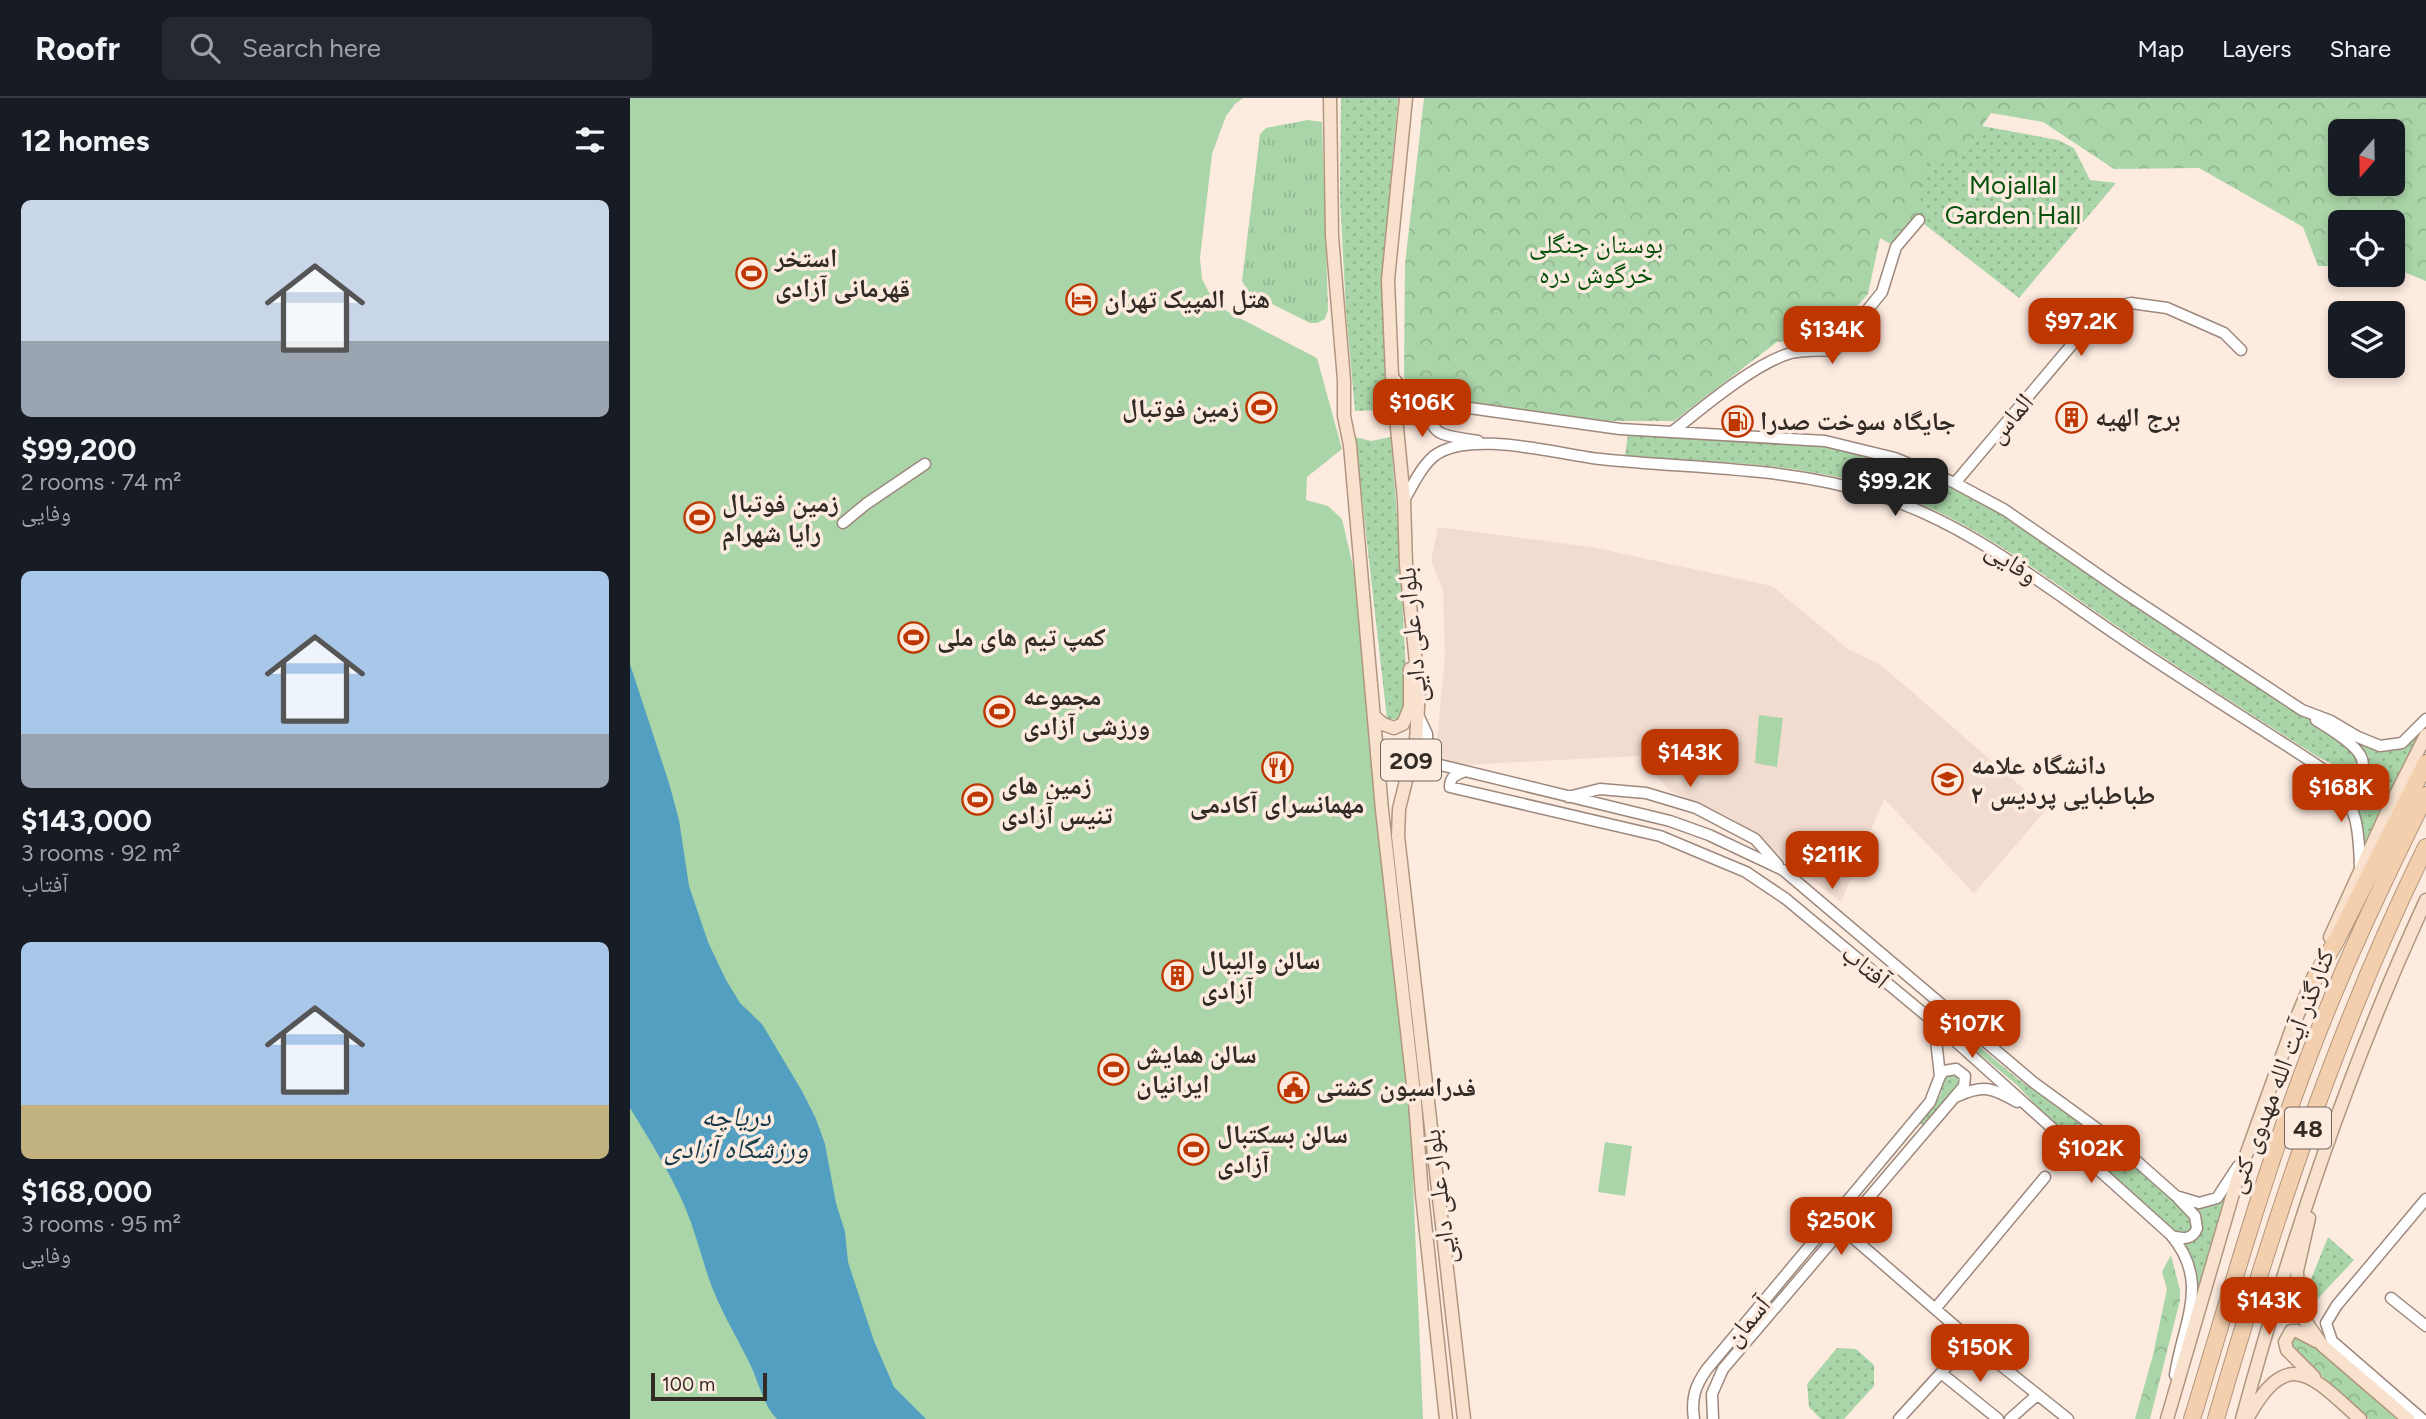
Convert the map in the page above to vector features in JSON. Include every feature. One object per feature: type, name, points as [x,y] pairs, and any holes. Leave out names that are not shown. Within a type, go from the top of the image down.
[{"type":"highway","points":[[2311,985],[2426,764]]},
{"type":"highway","name":"48","points":[[2192,1419],[2245,1240],[2307,1061],[2348,963],[2426,795]]},
{"type":"highway","name":"48","points":[[2216,1419],[2263,1258],[2323,1084],[2368,973],[2426,846]]},
{"type":"main road","name":"بلوار علی دایی","points":[[1330,98],[1332,236],[1344,416],[1350,445],[1382,810],[1415,1102],[1446,1419]]},
{"type":"main road","name":"بلوار علی دایی","points":[[1406,98],[1388,280],[1392,376],[1404,499],[1406,565],[1419,692],[1419,717],[1399,808],[1398,836],[1464,1419]]},
{"type":"main road","points":[[1374,716],[1383,724],[1394,728],[1408,718],[1413,626]]},
{"type":"main road","name":"کنارگذر آیت الله مهدوی کنی","points":[[2166,1419],[2246,1154],[2291,1031],[2360,870],[2426,735]]},
{"type":"main road","points":[[2244,1419],[2271,1316],[2325,1147],[2362,1049],[2426,900]]},
{"type":"main road","points":[[2310,1194],[2311,1209],[2299,1259],[2297,1282],[2304,1319],[2322,1345]]},
{"type":"main road","points":[[2360,1419],[2287,1350],[2284,1342],[2291,1331],[2297,1331],[2322,1345],[2408,1419]]},
{"type":"main road","points":[[2244,1419],[2262,1392],[2283,1376],[2301,1375],[2323,1386]]},
{"type":"street","points":[[1672,432],[1714,398],[1758,369],[1791,353],[1835,350],[1882,292],[1896,247],[1919,220]]},
{"type":"street","name":"الماس","points":[[1955,482],[2102,309],[2131,303],[2167,308],[2224,333],[2241,350]]},
{"type":"street","name":"وفایی","points":[[1392,376],[1406,392],[1414,396],[1455,406],[1591,426],[1825,441],[1895,458],[1955,482],[2005,510],[2302,710],[2331,721],[2379,746],[2402,743],[2426,719]]},
{"type":"street","points":[[1455,406],[1436,412],[1432,424],[1435,431],[1491,443]]},
{"type":"street","name":"وفایی","points":[[1404,499],[1422,470],[1436,455],[1453,446],[1491,443],[1598,459],[1789,474],[1861,490],[1905,505],[1981,541],[2119,637],[2330,774],[2347,796],[2354,813],[2358,829],[2360,870]]},
{"type":"street","points":[[843,523],[925,464]]},
{"type":"street","points":[[2302,710],[2357,749],[2362,756],[2363,765],[2351,776],[2330,774]]},
{"type":"street","name":"آفتاب","points":[[1419,717],[1427,734],[1429,754],[1436,764],[1670,821],[1709,835],[1785,872],[2033,1082],[2114,1141],[2176,1196],[2195,1216],[2197,1228],[2190,1237],[2184,1239],[2171,1235]]},
{"type":"street","name":"آفتاب","points":[[1462,772],[1454,775],[1450,787],[1660,836],[1746,872],[1786,899],[1934,1022],[2171,1235],[2188,1261],[2193,1285],[2177,1364],[2175,1388]]},
{"type":"street","points":[[1566,797],[1600,789],[1646,793],[1696,808],[1755,839],[1785,872]]},
{"type":"street","points":[[1945,1008],[1934,1022],[1940,1076],[1951,1069],[1964,1074],[1964,1086],[1958,1096]]},
{"type":"street","name":"آسمان","points":[[1694,1419],[1692,1398],[1701,1378],[1921,1114],[1935,1094],[1940,1076]]},
{"type":"street","points":[[1958,1096],[1972,1089],[1987,1088],[2033,1111]]},
{"type":"street","name":"آسمان","points":[[1713,1419],[1712,1394],[1723,1370],[1958,1096]]},
{"type":"street","points":[[2176,1196],[2199,1203],[2217,1198],[2246,1154]]},
{"type":"street","points":[[1935,1309],[2045,1177]]},
{"type":"street","points":[[2421,1419],[2332,1341],[2326,1324],[2337,1305],[2426,1199]]},
{"type":"street","points":[[1843,1230],[1971,1340],[1899,1419]]},
{"type":"street","points":[[2391,1298],[2426,1326]]},
{"type":"street","points":[[1998,1363],[2068,1419]]},
{"type":"street","points":[[1941,1373],[1998,1419]]},
{"type":"street","points":[[2010,1419],[2037,1395]]},
{"type":"shaded area","points":[[1438,527],[1591,547],[1772,586],[1849,650],[1880,664],[2047,809],[1974,893],[1884,799],[1841,902],[1731,818],[1670,791],[1639,756],[1459,765],[1442,761],[1436,750],[1445,656],[1443,590],[1431,561]]},
{"type":"green space","name":"مجموعه ورزشی آزادی","points":[[630,98],[1243,98],[1226,116],[1212,154],[1200,258],[1202,279],[1212,298],[1228,312],[1317,358],[1342,449],[1307,477],[1306,500],[1328,506],[1342,519],[1362,605],[1410,1109],[1423,1419],[630,1419]]},
{"type":"green space","points":[[1341,98],[1398,98],[1383,266],[1386,410],[1355,411],[1340,198]]},
{"type":"green space","name":"بوستان جنگلی خرگوش دره","points":[[1424,98],[2426,98],[2426,281],[2405,272],[2405,210],[2328,210],[2328,266],[2318,266],[2303,227],[2199,168],[2114,169],[2043,122],[1991,113],[1959,161],[1927,161],[1919,220],[1896,247],[1880,238],[1868,294],[1827,339],[1777,342],[1674,421],[1593,421],[1429,396],[1411,388],[1404,377],[1405,264]]},
{"type":"green space","points":[[1308,120],[1322,122],[1328,310],[1325,319],[1317,323],[1310,323],[1252,294],[1242,281],[1260,134],[1266,128]]},
{"type":"green space","name":"Mojallal Garden Hall","points":[[1982,126],[2058,140],[2074,148],[2090,180],[2116,183],[2019,298],[1919,220],[1923,167],[1927,161],[1959,161]]},
{"type":"green space","points":[[1628,434],[1815,445],[1884,460],[1929,477],[2001,514],[2332,733],[2359,757],[2357,766],[2348,771],[2318,757],[2118,627],[2031,566],[1973,530],[1910,499],[1876,487],[1815,472],[1752,464],[1625,456]]},
{"type":"green space","points":[[1355,437],[1371,441],[1391,437],[1406,665],[1405,698],[1400,719],[1387,719]]},
{"type":"green space","points":[[1759,715],[1783,718],[1777,767],[1755,763]]},
{"type":"green space","points":[[2426,725],[2362,858],[2351,785],[2355,778],[2365,772],[2369,757],[2361,746],[2348,739],[2390,749],[2406,743]]},
{"type":"green space","points":[[1945,1020],[2019,1080],[2078,1119],[2121,1152],[2192,1217],[2194,1226],[2190,1233],[2174,1233],[2072,1145],[2018,1086],[1944,1024]]},
{"type":"green space","points":[[1953,1074],[1958,1077],[1960,1084],[1923,1125],[1919,1123],[1940,1096],[1945,1078]]},
{"type":"green space","points":[[1605,1142],[1632,1146],[1625,1196],[1598,1192]]},
{"type":"green space","points":[[2233,1176],[2183,1347],[2196,1285],[2194,1268],[2181,1242],[2201,1229],[2201,1224],[2198,1217],[2182,1201],[2204,1206]]},
{"type":"green space","points":[[2328,1237],[2354,1260],[2310,1307],[2307,1289]]},
{"type":"green space","points":[[2171,1255],[2180,1300],[2150,1419],[2135,1419],[2153,1355],[2167,1289],[2162,1272]]},
{"type":"green space","points":[[2294,1338],[2303,1338],[2317,1347],[2399,1419],[2369,1419],[2290,1347]]},
{"type":"green space","points":[[1837,1348],[1856,1349],[1874,1365],[1874,1386],[1844,1419],[1821,1419],[1809,1407],[1807,1384]]},
{"type":"water","name":"دریاچه ورزشگاه آزادی","points":[[630,664],[669,783],[679,820],[689,886],[708,942],[740,1003],[762,1024],[816,1119],[825,1144],[836,1203],[845,1232],[848,1262],[874,1341],[894,1387],[926,1419],[777,1419],[761,1392],[718,1300],[679,1194],[630,1108]]},
{"type":"place","name":"استخر قهرمانی آزادی","points":[[752,273]]},
{"type":"place","name":"هتل المپیک تهران","points":[[1081,299]]},
{"type":"place","name":"زمین فوتبال","points":[[1262,408]]},
{"type":"place","name":"برج الهیه","points":[[2072,417]]},
{"type":"place","name":"جایگاه سوخت صدرا","points":[[1737,421]]},
{"type":"place","name":"زمین فوتبال رایا شهرام","points":[[699,518]]},
{"type":"place","name":"کمپ تیم های ملی","points":[[914,637]]},
{"type":"place","name":"مجموعه ورزشی آزادی","points":[[1000,711]]},
{"type":"place","name":"مهمانسرای آکادمی","points":[[1277,768]]},
{"type":"place","name":"دانشگاه علامه طباطبایی پردیس ۲","points":[[1948,780]]},
{"type":"place","name":"زمین های تنیس آزادی","points":[[978,800]]},
{"type":"place","name":"سالن والیبال آزادی","points":[[1178,975]]},
{"type":"place","name":"سالن همایش ایرانیان","points":[[1113,1069]]},
{"type":"place","name":"فدراسیون کشتی","points":[[1293,1087]]},
{"type":"place","name":"سالن بسکتبال آزادی","points":[[1194,1149]]}]
